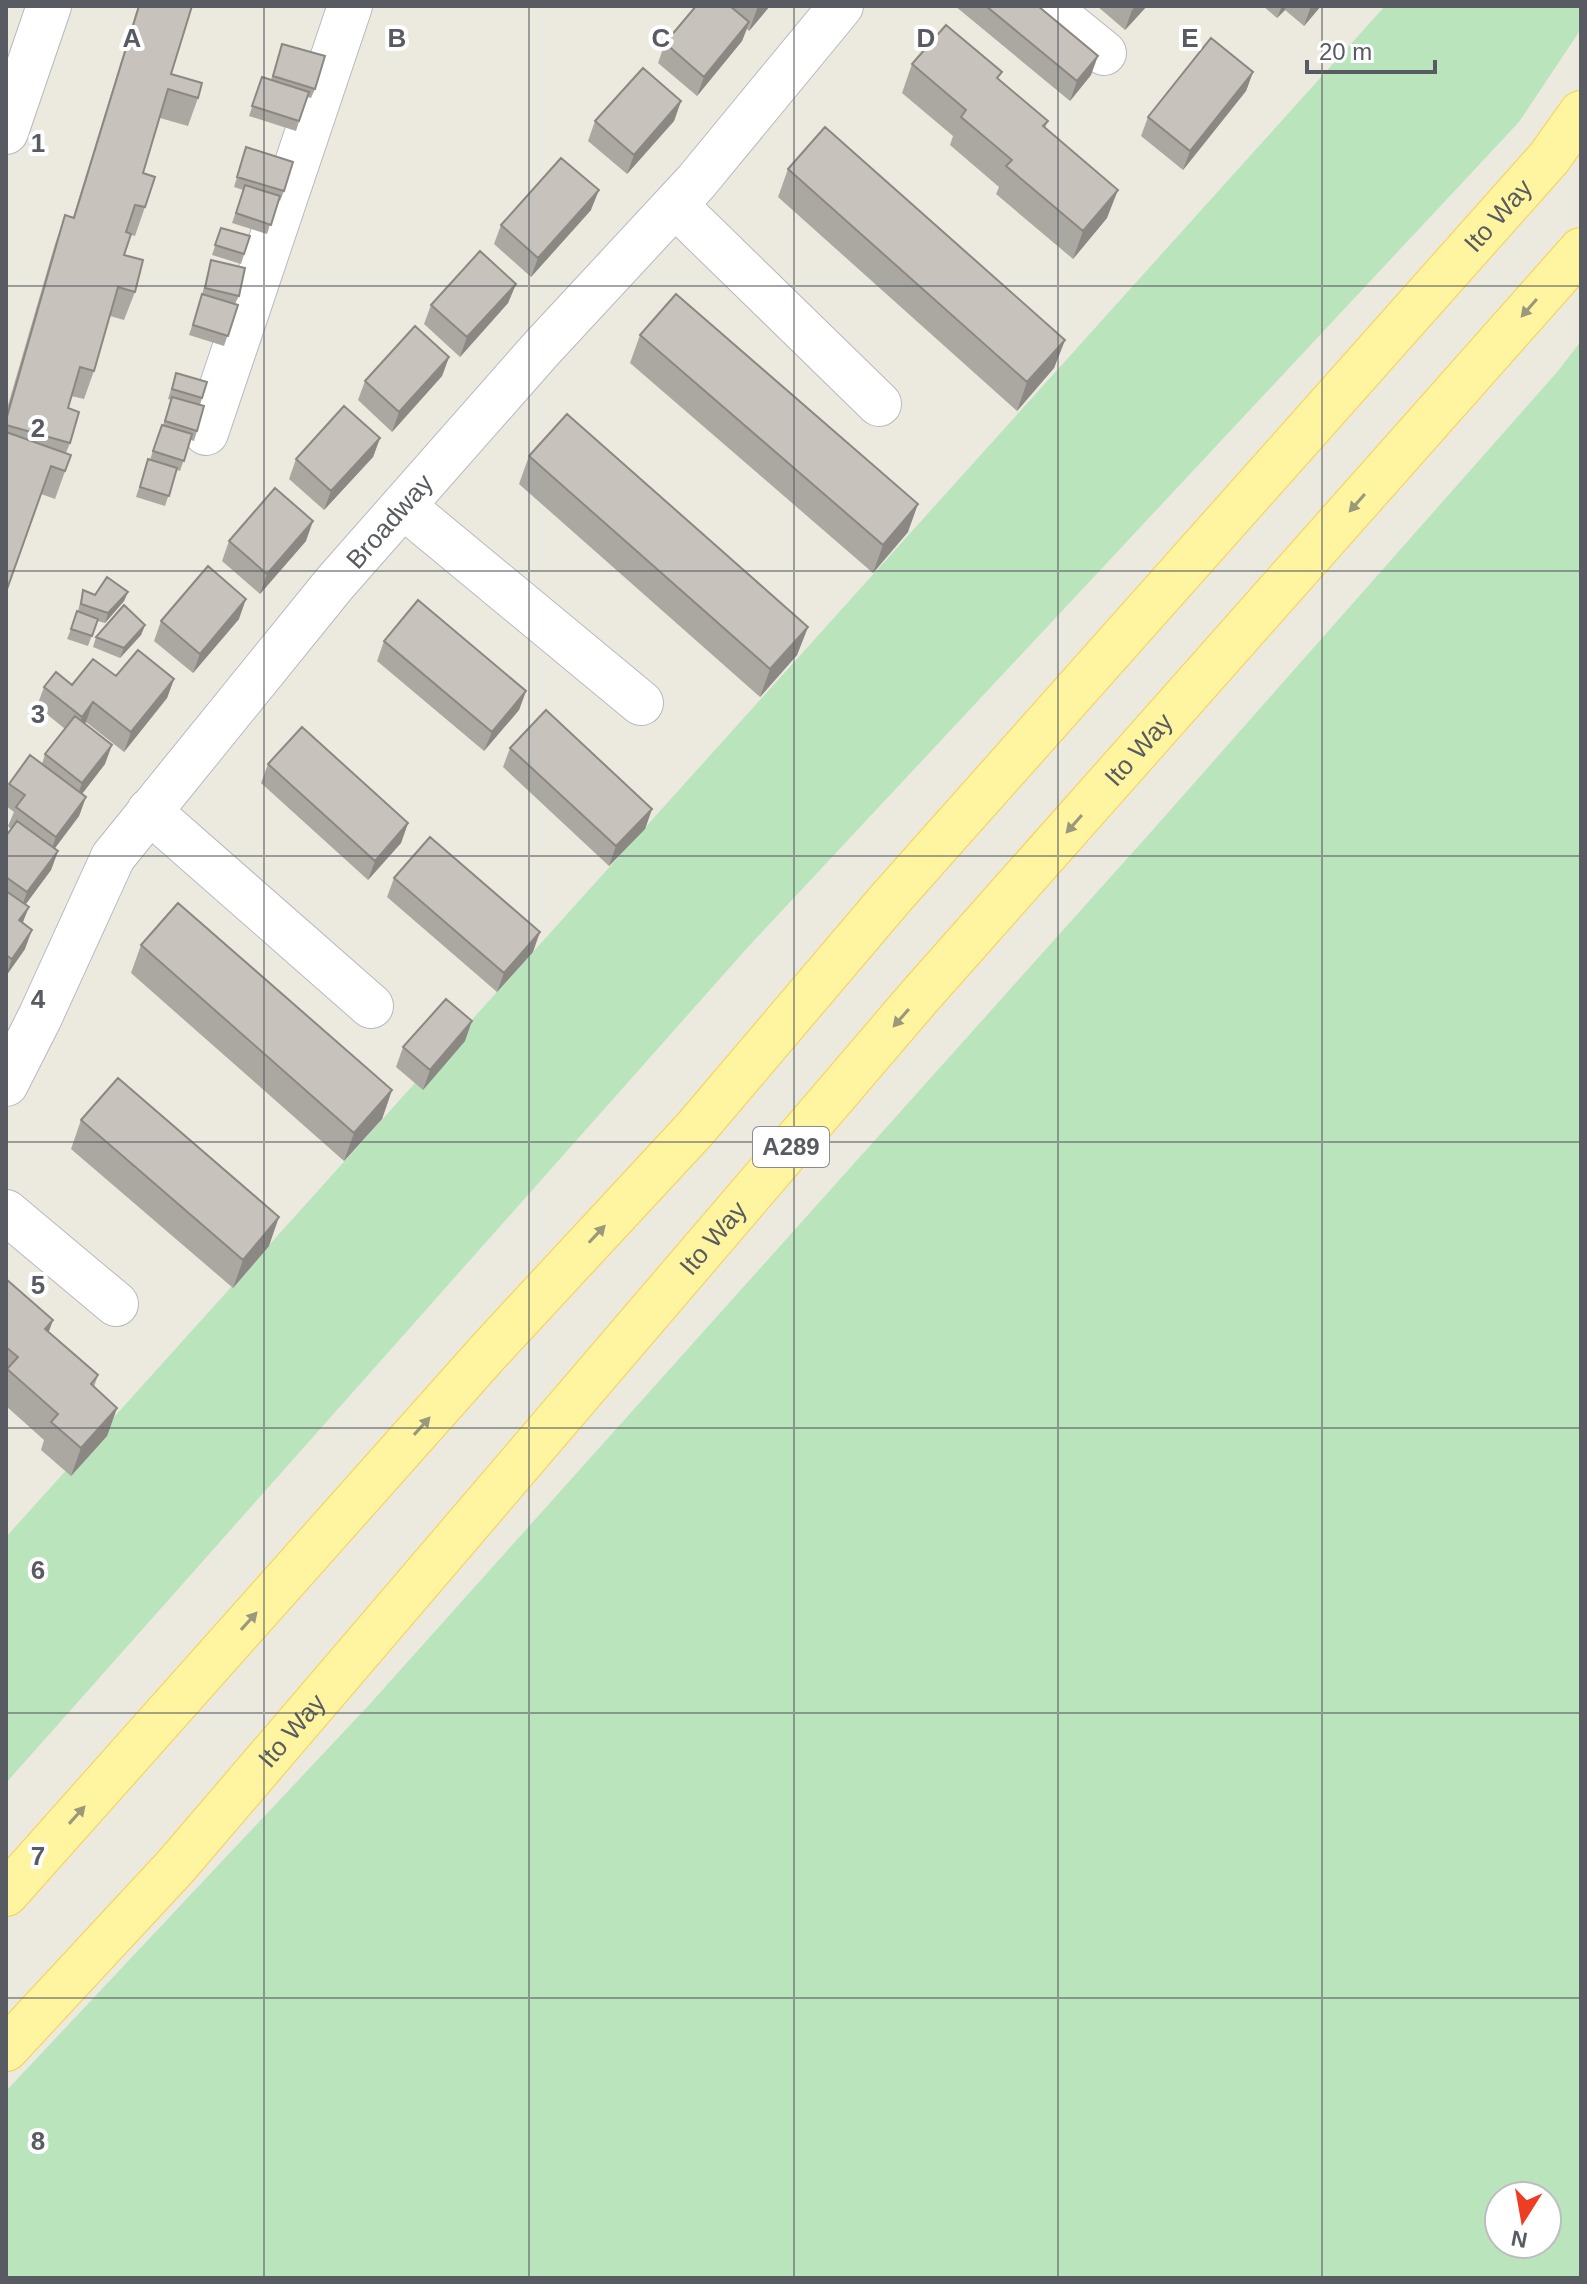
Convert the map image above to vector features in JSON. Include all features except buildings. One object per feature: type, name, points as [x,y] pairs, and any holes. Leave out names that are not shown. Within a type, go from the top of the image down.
[{"type":"main road","name":"Ito Way","points":[[6,1894],[490,1350],[695,1129],[891,898],[1549,158],[1581,113]]},
{"type":"main road","name":"Ito Way","points":[[6,2049],[176,1866],[919,997],[1581,250]]},
{"type":"street","points":[[6,132],[49,6]]},
{"type":"street","points":[[206,433],[350,6]]},
{"type":"street","name":"Broadway","points":[[6,1084],[113,857],[335,583],[542,348],[675,205],[841,6]]},
{"type":"street","points":[[1046,6],[1104,53]]},
{"type":"street","points":[[675,205],[879,404]]},
{"type":"street","points":[[403,506],[641,703]]},
{"type":"street","points":[[149,811],[371,1006]]},
{"type":"street","points":[[6,1212],[116,1304]]},
{"type":"green space","points":[[1385,6],[1581,6],[1581,29],[1519,122],[748,947],[6,1783],[6,1537]]},
{"type":"green space","points":[[1581,341],[1581,2278],[6,2278],[6,2091],[368,1706],[1150,833],[1558,371]]}]
